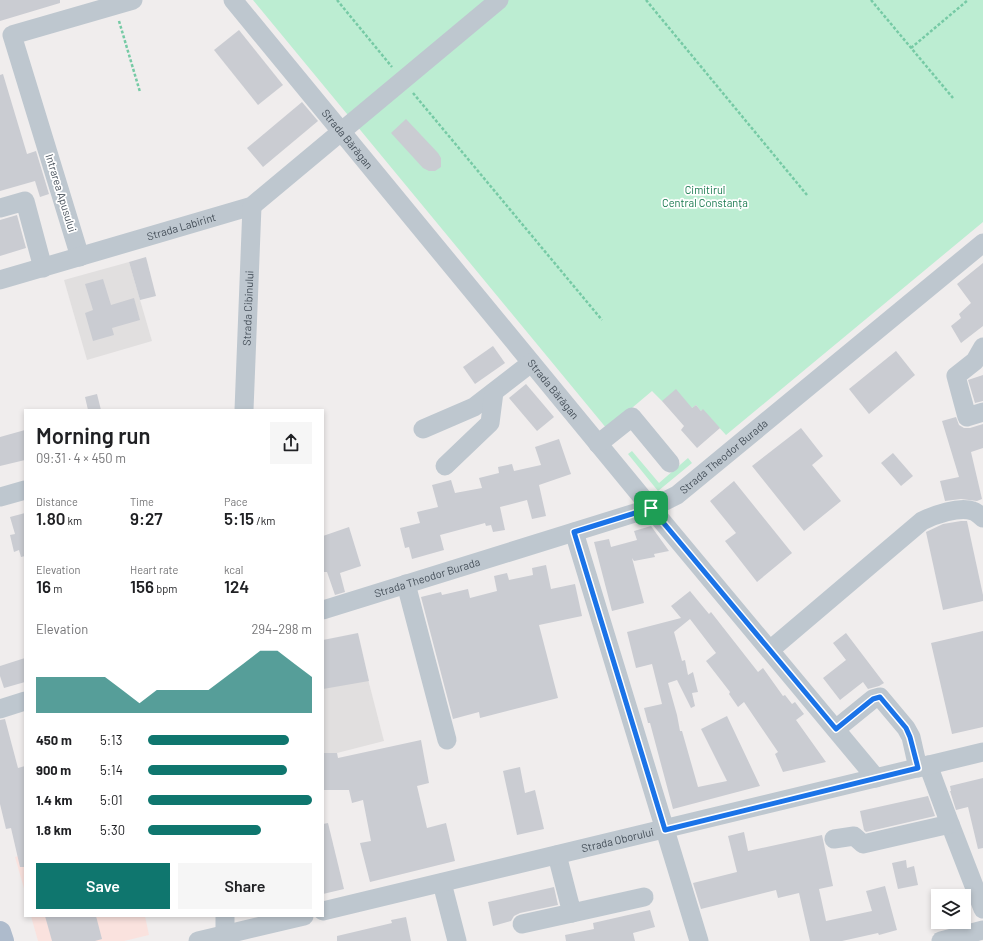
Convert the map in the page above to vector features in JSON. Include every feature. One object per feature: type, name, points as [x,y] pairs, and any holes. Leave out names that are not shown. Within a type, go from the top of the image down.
[{"type":"main road","points":[[0,932],[3,941]]},
{"type":"street","points":[[115,5],[133,0]]},
{"type":"street","name":"Strada Bărăgan","points":[[232,0],[876,778]]},
{"type":"street","name":"Strada Labirint","points":[[0,280],[252,206],[340,131],[499,0]]},
{"type":"street","name":"Intrarea Apusului","points":[[80,257],[12,35],[115,5]]},
{"type":"street","points":[[0,208],[25,201],[43,268]]},
{"type":"street","name":"Strada Cibinului","points":[[244,409],[252,206]]},
{"type":"street","name":"Strada Theodor Burada","points":[[324,610],[651,508],[677,495],[983,243]]},
{"type":"street","points":[[983,347],[975,361],[956,376],[967,417],[983,412]]},
{"type":"street","points":[[423,429],[474,407],[531,363]]},
{"type":"street","points":[[445,466],[490,423],[494,392]]},
{"type":"street","points":[[598,444],[632,417],[670,464]]},
{"type":"street","points":[[0,498],[24,495]]},
{"type":"street","points":[[770,650],[922,521],[935,515],[962,509],[974,511],[983,518]]},
{"type":"street","points":[[574,532],[699,941]]},
{"type":"street","points":[[406,584],[447,740]]},
{"type":"street","points":[[836,729],[873,699],[880,697],[906,728],[950,824],[983,909]]},
{"type":"street","points":[[0,709],[24,701]]},
{"type":"street","name":"Strada Oborului","points":[[324,912],[983,752]]},
{"type":"street","points":[[834,839],[854,836],[863,844],[950,824]]},
{"type":"street","points":[[557,855],[572,913]]},
{"type":"street","points":[[442,883],[457,941]]},
{"type":"street","points":[[522,924],[644,897]]},
{"type":"street","points":[[198,941],[225,925],[295,917]]},
{"type":"street","points":[[941,941],[983,930]]},
{"type":"path","points":[[338,0],[402,80],[602,320]]},
{"type":"path","points":[[646,0],[807,195]]},
{"type":"path","points":[[871,0],[953,98]]},
{"type":"path","points":[[911,48],[968,0]]},
{"type":"path","points":[[115,5],[140,92]]},
{"type":"shaded area","points":[[129,262],[152,341],[87,360],[64,280]]},
{"type":"shaded area","points":[[361,652],[384,741],[337,753],[324,753],[324,659]]},
{"type":"shaded area","points":[[24,854],[24,888],[15,857]]},
{"type":"shaded area","points":[[31,917],[145,917],[149,935],[124,941],[38,941]]},
{"type":"green space","name":"Cimitirul Central Constanța","points":[[253,0],[983,0],[983,222],[726,435],[703,410],[701,411],[696,405],[692,408],[662,401],[652,391],[607,429]]},
{"type":"green space","points":[[632,451],[659,483],[688,458],[692,463],[658,491],[628,454]]},
{"type":"building","points":[[0,0],[60,0],[60,3],[0,21]]},
{"type":"building","points":[[239,30],[283,85],[258,105],[214,50]]},
{"type":"building","points":[[3,74],[27,154],[36,151],[49,194],[40,197],[35,181],[0,191],[0,75]]},
{"type":"building","points":[[302,102],[318,121],[263,167],[247,148]]},
{"type":"building","points":[[406,119],[441,158],[441,167],[435,171],[429,171],[423,168],[391,133]]},
{"type":"building","points":[[17,215],[26,248],[0,256],[0,220]]},
{"type":"building","points":[[146,257],[156,296],[140,300],[129,262]]},
{"type":"building","points":[[983,263],[983,326],[961,343],[951,326],[961,318],[959,314],[971,303],[957,284]]},
{"type":"building","points":[[103,279],[111,305],[134,298],[140,320],[112,328],[114,335],[93,341],[85,313],[93,310],[85,284]]},
{"type":"building","points":[[493,346],[505,363],[475,384],[463,367]]},
{"type":"building","points":[[896,351],[915,375],[869,414],[849,389]]},
{"type":"building","points":[[983,375],[983,401],[975,403],[968,380]]},
{"type":"building","points":[[526,384],[554,417],[537,431],[509,398]]},
{"type":"building","points":[[676,389],[692,408],[696,405],[701,411],[703,409],[720,428],[697,448],[681,430],[684,426],[662,401]]},
{"type":"building","points":[[97,394],[101,409],[88,409],[85,397]]},
{"type":"building","points":[[956,417],[959,425],[964,428],[970,428],[983,424],[983,448],[971,452],[982,499],[977,501],[961,499],[945,501],[940,481],[959,477],[942,421]]},
{"type":"building","points":[[801,428],[823,456],[812,465],[841,501],[804,531],[752,466]]},
{"type":"building","points":[[24,430],[24,460],[0,466],[0,437]]},
{"type":"building","points":[[559,439],[571,474],[539,485],[546,516],[532,519],[527,500],[500,507],[505,530],[493,532],[491,525],[486,526],[485,523],[440,535],[444,550],[412,559],[409,547],[405,548],[400,528],[420,523],[417,512],[438,507],[432,485],[451,480],[455,493],[482,488],[479,478],[499,473],[498,467],[512,464],[514,471],[541,465],[535,447]]},
{"type":"building","points":[[893,453],[913,476],[901,486],[881,463]]},
{"type":"building","points":[[734,481],[792,553],[757,582],[725,541],[736,533],[710,501]]},
{"type":"building","points":[[24,513],[24,556],[21,557],[19,550],[14,552],[10,535],[15,534],[10,517]]},
{"type":"building","points":[[967,521],[983,601],[943,610],[926,532],[943,524]]},
{"type":"building","points":[[651,526],[669,551],[654,554],[655,557],[634,561],[632,558],[644,603],[612,611],[594,542],[609,539],[611,547],[637,540],[634,531]]},
{"type":"building","points":[[349,527],[361,566],[340,573],[345,592],[335,595],[327,572],[324,572],[324,536]]},
{"type":"building","points":[[546,565],[551,589],[575,584],[582,616],[539,625],[558,698],[480,718],[479,712],[453,719],[421,597],[441,592],[442,595],[468,589],[470,598],[497,591],[494,576],[507,573],[509,580],[533,575],[532,568]]},
{"type":"building","points":[[690,591],[709,614],[711,612],[758,672],[763,668],[783,696],[785,695],[792,704],[795,702],[804,714],[796,720],[826,762],[783,772],[775,754],[778,752],[744,702],[738,707],[729,694],[730,692],[706,661],[716,653],[690,619],[674,632],[682,661],[685,660],[688,675],[693,672],[698,692],[692,693],[695,706],[691,708],[677,680],[668,683],[680,731],[682,731],[698,787],[727,781],[701,729],[727,716],[760,786],[673,809],[650,723],[648,723],[644,708],[662,704],[652,664],[636,668],[627,632],[681,618],[671,606]]},
{"type":"building","points":[[983,631],[983,727],[952,734],[931,643]]},
{"type":"building","points":[[358,633],[369,681],[324,689],[324,640]]},
{"type":"building","points":[[846,633],[884,683],[868,689],[863,682],[840,700],[823,678],[846,660],[833,643]]},
{"type":"building","points":[[24,658],[24,682],[4,688],[0,676],[0,666]]},
{"type":"building","points":[[5,719],[18,768],[24,766],[24,867],[20,867],[11,828],[6,829],[0,804],[0,720]]},
{"type":"building","points":[[421,740],[429,783],[417,786],[427,828],[446,823],[455,861],[370,882],[360,843],[371,841],[363,800],[352,803],[349,790],[324,790],[324,753],[337,753],[338,758]]},
{"type":"building","points":[[520,767],[525,793],[535,790],[544,829],[517,835],[503,771]]},
{"type":"building","points":[[983,778],[983,848],[978,849],[968,807],[956,810],[950,791],[950,786]]},
{"type":"building","points":[[928,796],[935,816],[866,832],[864,830],[860,811]]},
{"type":"building","points":[[328,823],[344,889],[324,894],[324,824]]},
{"type":"building","points":[[744,832],[748,851],[822,835],[833,886],[819,889],[826,921],[872,911],[866,891],[885,886],[897,930],[879,935],[878,933],[842,941],[810,941],[799,893],[778,898],[776,890],[701,909],[693,883],[737,872],[728,836]]},
{"type":"building","points":[[906,860],[907,868],[914,866],[918,885],[898,889],[892,863]]},
{"type":"building","points":[[554,887],[558,905],[520,913],[514,916],[511,921],[493,926],[488,902]]},
{"type":"building","points":[[650,910],[655,927],[633,933],[635,941],[566,941],[565,935],[594,929],[593,923]]},
{"type":"building","points":[[45,917],[96,917],[102,939],[95,941],[52,941]]},
{"type":"building","points":[[406,917],[411,941],[337,941],[337,936],[392,923],[391,920]]},
{"type":"route","points":[[651,508],[836,729],[873,699],[880,697],[906,728],[910,737],[918,768],[665,830],[574,532],[651,508]]}]
